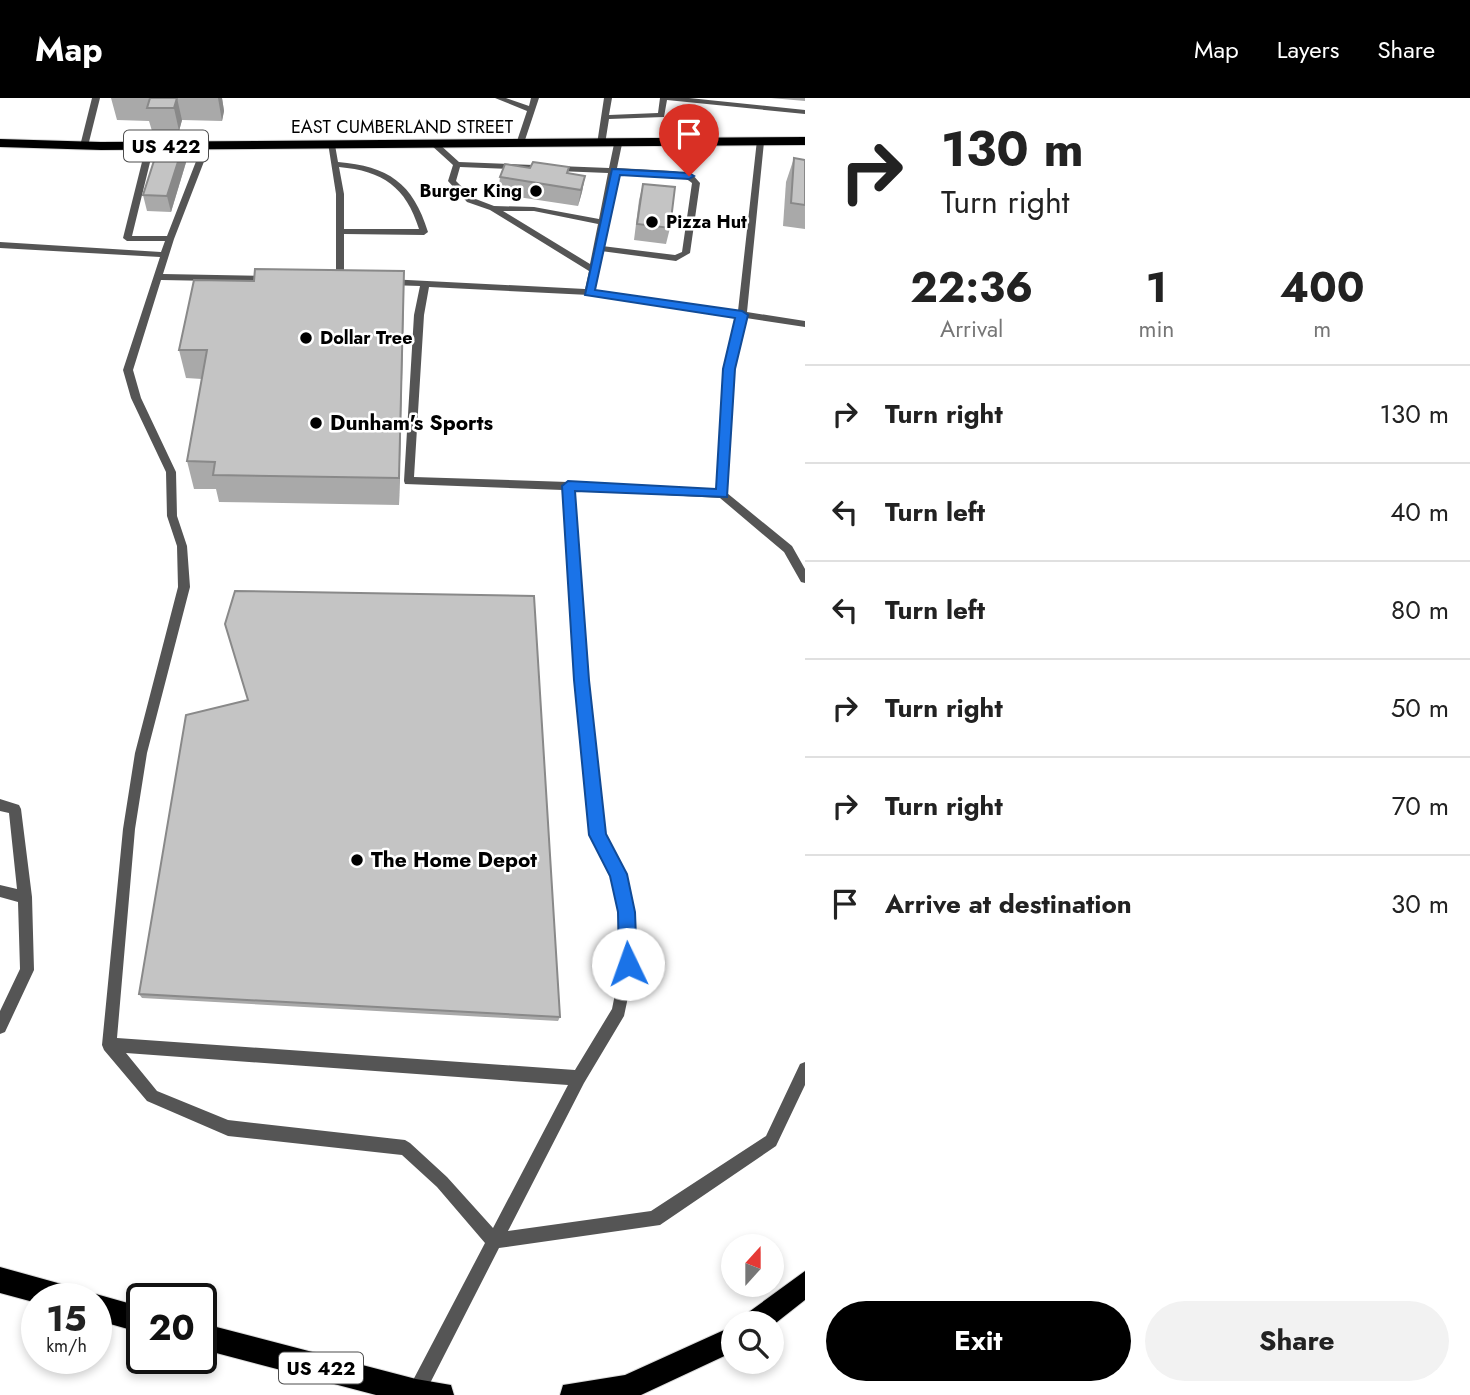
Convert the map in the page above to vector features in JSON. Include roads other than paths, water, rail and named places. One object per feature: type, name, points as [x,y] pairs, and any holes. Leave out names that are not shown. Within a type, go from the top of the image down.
[{"type":"highway","name":"EAST CUMBERLAND STREET","points":[[0,144],[206,146],[805,141]]},
{"type":"highway","points":[[0,1280],[21,1286]]},
{"type":"highway","points":[[770,1311],[805,1283]]},
{"type":"highway","name":"US 422","points":[[217,1340],[429,1394]]},
{"type":"highway","points":[[573,1395],[626,1388],[721,1344]]},
{"type":"lane","points":[[84,146],[96,98]]},
{"type":"lane","points":[[499,98],[531,110]]},
{"type":"lane","points":[[520,144],[535,98]]},
{"type":"lane","points":[[601,144],[608,98]]},
{"type":"lane","points":[[605,117],[661,115],[665,98],[805,112]]},
{"type":"lane","points":[[722,494],[729,369],[742,315],[760,142]]},
{"type":"lane","points":[[589,292],[615,171],[618,144]]},
{"type":"lane","points":[[335,145],[340,194],[340,280]]},
{"type":"lane","points":[[435,145],[457,164],[673,173],[689,176],[696,183],[686,253],[677,258],[598,248]]},
{"type":"lane","points":[[150,146],[127,238],[170,239]]},
{"type":"lane","points":[[206,146],[170,239],[128,370],[135,398],[171,472],[172,516],[182,546],[184,587],[139,766],[129,829],[109,1045],[152,1096],[228,1128],[405,1147],[442,1182],[494,1241]]},
{"type":"lane","points":[[335,164],[360,165],[397,183],[413,199],[424,232],[340,231]]},
{"type":"lane","points":[[457,164],[452,181],[470,200],[493,208],[593,270]]},
{"type":"lane","points":[[493,208],[534,209],[603,222]]},
{"type":"lane","points":[[0,245],[165,255]]},
{"type":"lane","points":[[158,277],[275,279]]},
{"type":"lane","points":[[327,280],[352,281]]},
{"type":"lane","points":[[377,282],[589,292],[805,324]]},
{"type":"lane","points":[[425,283],[418,331],[409,481],[722,494],[788,549],[805,579]]},
{"type":"lane","points":[[429,1394],[494,1241],[579,1078],[619,1011],[628,964],[626,912],[618,874],[597,835],[582,680],[568,486]]},
{"type":"lane","points":[[0,805],[15,808],[25,897],[27,970],[0,1027]]},
{"type":"lane","points":[[0,891],[25,897]]},
{"type":"lane","points":[[109,1045],[579,1078]]},
{"type":"lane","points":[[494,1241],[654,1219],[771,1141],[805,1069]]},
{"type":"place","name":"Burger King","points":[[536,191]]},
{"type":"place","name":"Pizza Hut","points":[[652,222]]},
{"type":"place","name":"Dollar Tree","points":[[306,338]]},
{"type":"place","name":"Dunham's Sports","points":[[316,423]]},
{"type":"place","name":"The Home Depot","points":[[357,860]]}]
